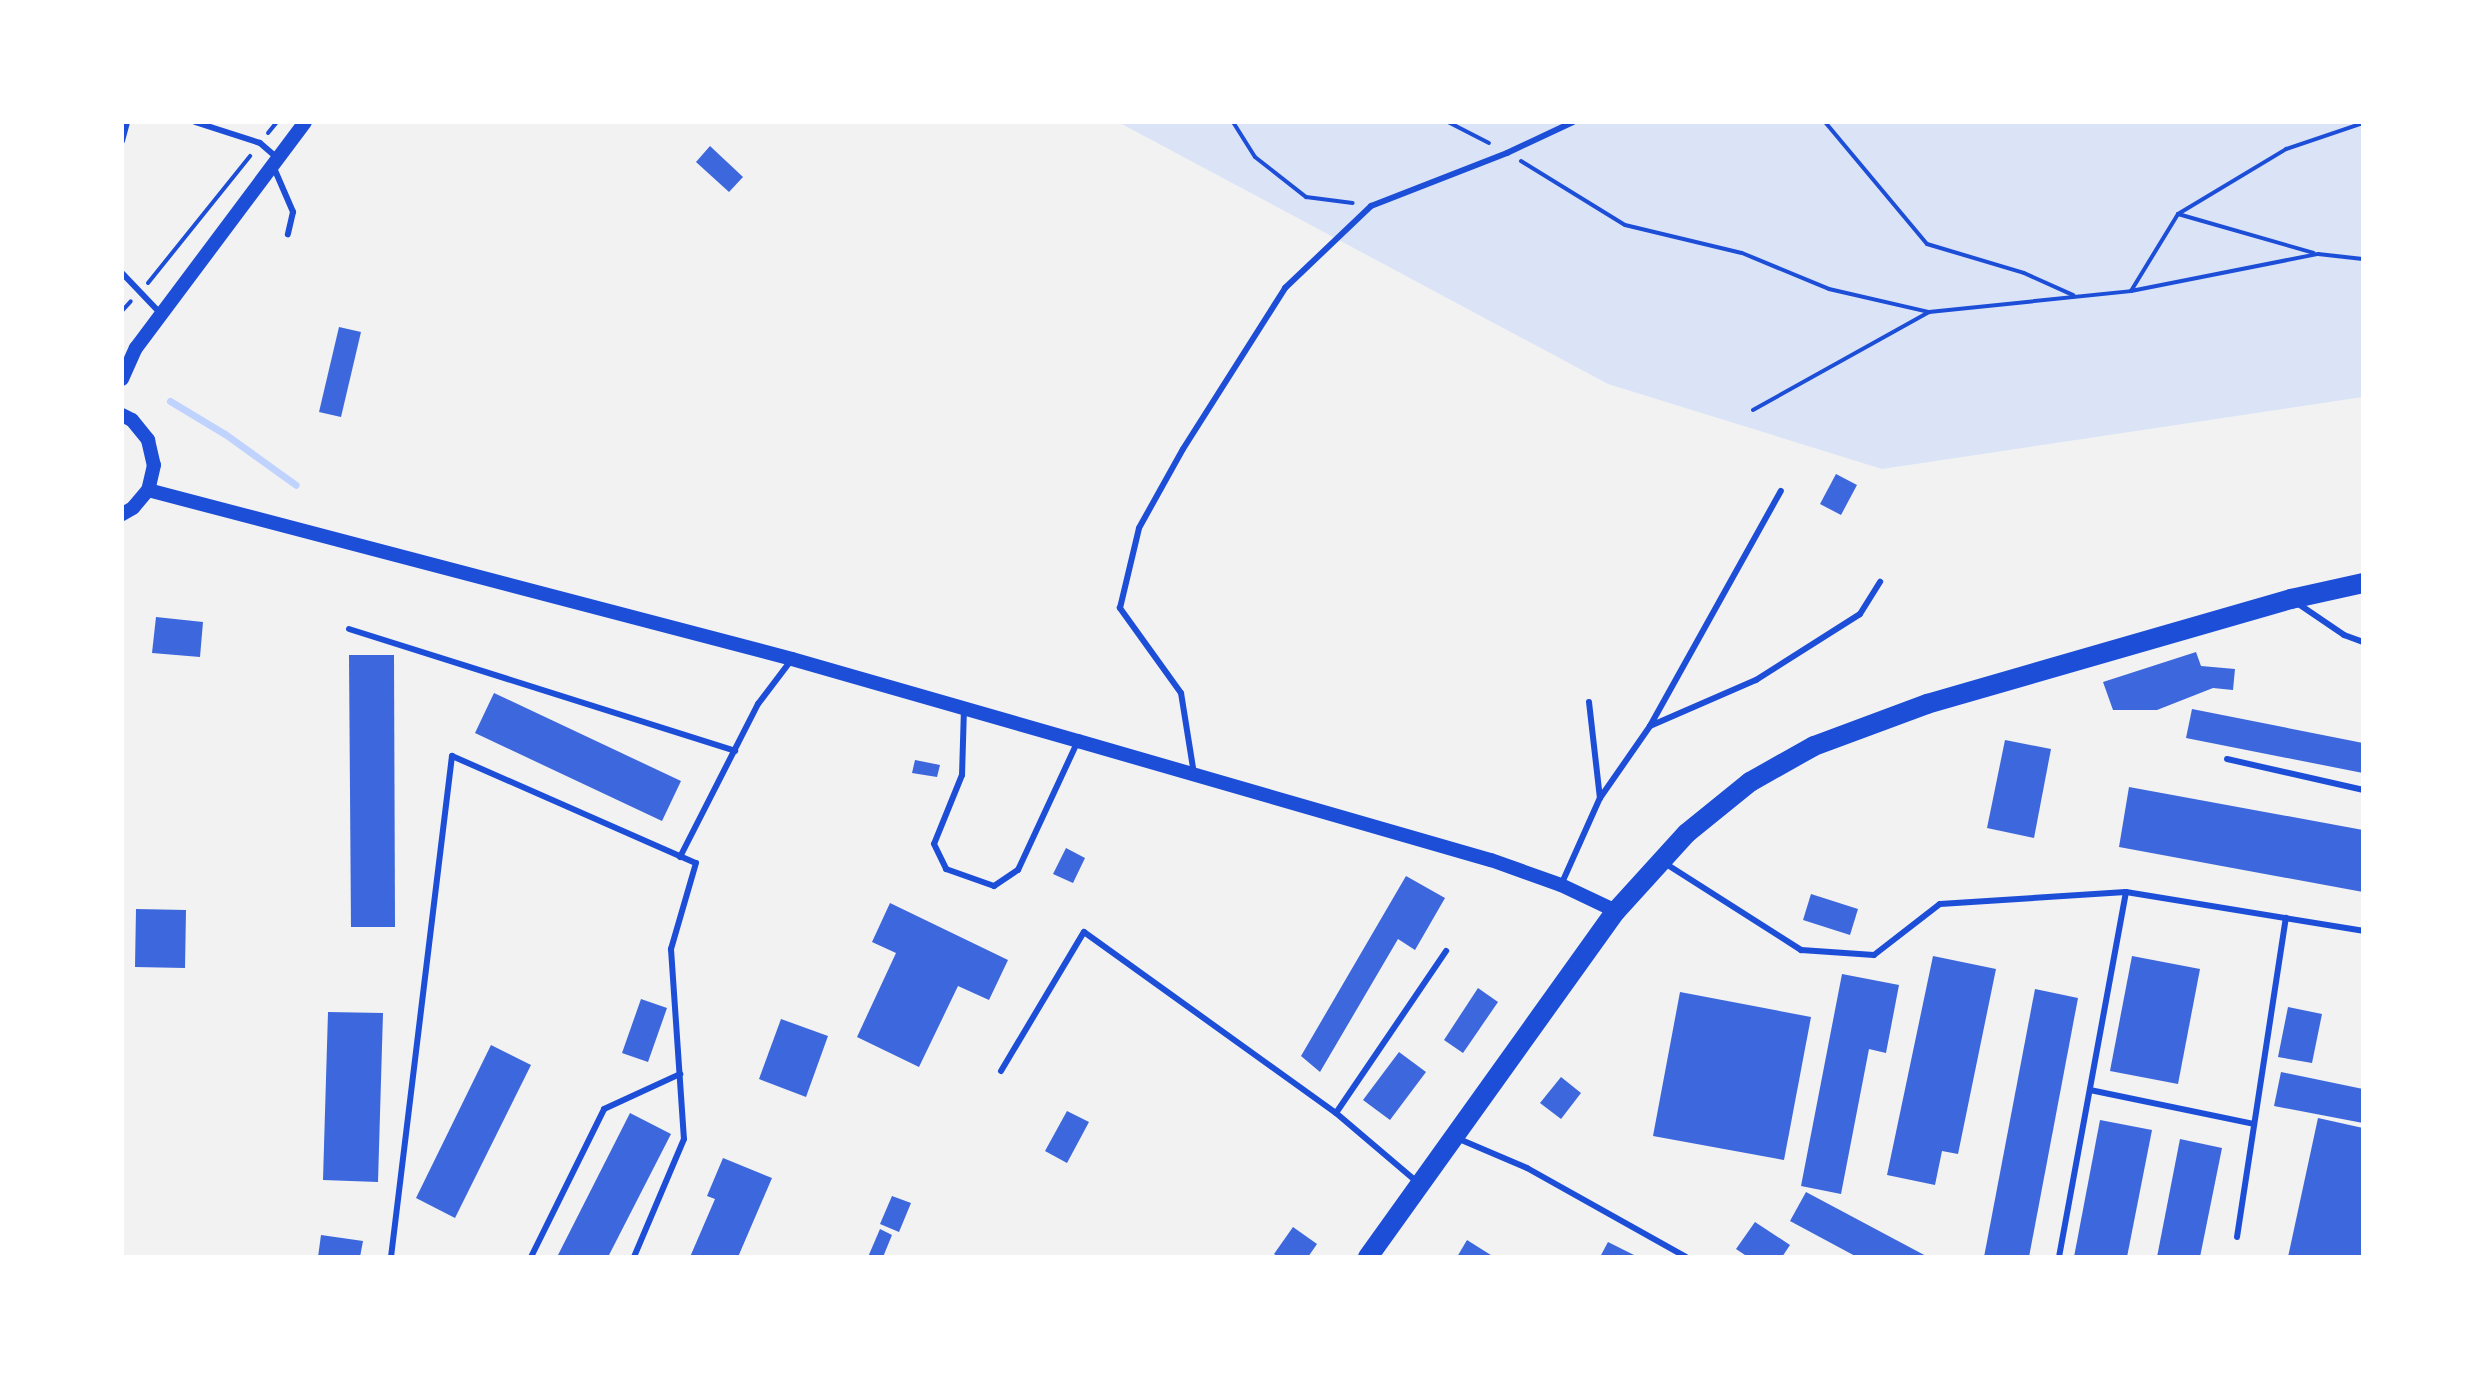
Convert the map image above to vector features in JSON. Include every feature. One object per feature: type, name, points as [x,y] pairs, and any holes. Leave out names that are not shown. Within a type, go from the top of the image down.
[{"type":"main road","points":[[1368,1257],[1616,911],[1660,860],[1704,818],[1750,782],[1814,746],[1927,704],[2291,599],[2363,583]]},
{"type":"street","points":[[122,379],[136,348],[305,122]]},
{"type":"street","points":[[122,415],[132,420],[148,440],[154,465],[148,490],[133,508],[122,514]]},
{"type":"street","points":[[148,490],[792,659],[964,708],[1491,860],[1561,885],[1616,911]]},
{"type":"lane","points":[[122,141],[127,122]]},
{"type":"lane","points":[[195,122],[260,143],[275,161],[293,212],[288,234]]},
{"type":"lane","points":[[1194,774],[1181,693],[1120,608],[1139,528],[1183,449],[1285,288],[1371,206],[1507,153],[1573,122]]},
{"type":"lane","points":[[122,273],[161,314]]},
{"type":"lane","points":[[1561,885],[1600,798],[1650,726],[1781,491]]},
{"type":"lane","points":[[1650,726],[1756,680],[1860,614],[1880,582]]},
{"type":"lane","points":[[2291,599],[2344,635],[2363,642]]},
{"type":"lane","points":[[349,629],[735,751]]},
{"type":"lane","points":[[680,857],[758,704],[792,659]]},
{"type":"lane","points":[[1589,702],[1600,798]]},
{"type":"lane","points":[[964,708],[962,775],[934,844],[946,869],[994,886],[1018,870],[1078,741]]},
{"type":"lane","points":[[391,1257],[452,756],[696,863],[671,949],[684,1139],[634,1257]]},
{"type":"lane","points":[[2227,759],[2363,790]]},
{"type":"lane","points":[[1660,860],[1801,950],[1874,955],[1940,904],[2126,892],[2363,931]]},
{"type":"lane","points":[[2059,1257],[2126,892]]},
{"type":"lane","points":[[2237,1237],[2286,918]]},
{"type":"lane","points":[[1001,1071],[1084,932],[1336,1113],[1419,1184]]},
{"type":"lane","points":[[1336,1113],[1446,951]]},
{"type":"lane","points":[[531,1257],[604,1109],[680,1074]]},
{"type":"lane","points":[[2090,1090],[2254,1124]]},
{"type":"lane","points":[[1452,1136],[1527,1168],[1686,1257]]},
{"type":"path","points":[[122,311],[277,122]]},
{"type":"path","points":[[1233,122],[1255,157],[1306,197],[1371,206]]},
{"type":"path","points":[[1448,122],[1507,153],[1625,225],[1742,253],[1829,289],[1929,312],[2131,291],[2318,254]]},
{"type":"path","points":[[1825,122],[1927,244],[2024,273],[2076,297]]},
{"type":"path","points":[[2131,291],[2178,214],[2286,149],[2363,123]]},
{"type":"path","points":[[2178,214],[2318,254],[2363,259]]},
{"type":"path","points":[[1753,410],[1929,312]]},
{"type":"shaded area","points":[[1118,122],[2363,122],[2363,397],[1882,469],[1608,384]]},
{"type":"building","points":[[710,146],[743,177],[729,192],[696,162]]},
{"type":"building","points":[[339,327],[361,332],[341,417],[319,412]]},
{"type":"building","points":[[1836,474],[1857,485],[1841,515],[1820,504]]},
{"type":"building","points":[[156,617],[203,622],[200,657],[152,653]]},
{"type":"building","points":[[2196,652],[2201,666],[2235,669],[2233,690],[2213,688],[2157,710],[2113,710],[2103,682]]},
{"type":"building","points":[[349,655],[394,655],[395,927],[351,927]]},
{"type":"building","points":[[494,693],[681,781],[662,821],[475,733]]},
{"type":"building","points":[[2192,709],[2363,743],[2363,773],[2186,738]]},
{"type":"building","points":[[2005,740],[2051,749],[2034,838],[1987,828]]},
{"type":"building","points":[[915,760],[940,765],[937,777],[912,773]]},
{"type":"building","points":[[2129,787],[2363,830],[2363,892],[2119,847]]},
{"type":"building","points":[[1066,848],[1085,858],[1073,883],[1053,874]]},
{"type":"building","points":[[1406,876],[1445,898],[1415,950],[1398,939],[1320,1072],[1301,1056]]},
{"type":"building","points":[[1811,894],[1858,909],[1850,935],[1803,920]]},
{"type":"building","points":[[890,903],[1008,960],[989,1000],[958,986],[919,1067],[857,1037],[896,953],[872,942]]},
{"type":"building","points":[[136,909],[186,910],[185,968],[135,967]]},
{"type":"building","points":[[1933,956],[1996,969],[1958,1154],[1942,1151],[1935,1185],[1887,1175]]},
{"type":"building","points":[[2132,956],[2200,969],[2178,1084],[2110,1071]]},
{"type":"building","points":[[1842,974],[1899,985],[1886,1053],[1869,1049],[1841,1194],[1801,1186]]},
{"type":"building","points":[[1478,988],[1498,1002],[1463,1053],[1444,1040]]},
{"type":"building","points":[[2035,989],[2078,998],[2029,1257],[1984,1257]]},
{"type":"building","points":[[1680,992],[1811,1017],[1784,1160],[1653,1136]]},
{"type":"building","points":[[641,999],[667,1008],[648,1062],[622,1053]]},
{"type":"building","points":[[2288,1007],[2322,1014],[2312,1063],[2278,1057]]},
{"type":"building","points":[[328,1012],[383,1013],[378,1182],[323,1180]]},
{"type":"building","points":[[781,1019],[828,1036],[806,1097],[759,1079]]},
{"type":"building","points":[[491,1045],[531,1065],[455,1218],[416,1198]]},
{"type":"building","points":[[1399,1052],[1426,1072],[1390,1120],[1363,1100]]},
{"type":"building","points":[[2281,1072],[2363,1089],[2363,1123],[2274,1106]]},
{"type":"building","points":[[1561,1077],[1581,1093],[1561,1119],[1540,1103]]},
{"type":"building","points":[[1067,1111],[1089,1122],[1067,1163],[1045,1151]]},
{"type":"building","points":[[630,1113],[671,1134],[608,1257],[557,1257]]},
{"type":"building","points":[[2318,1118],[2363,1128],[2363,1257],[2288,1257]]},
{"type":"building","points":[[2100,1120],[2152,1130],[2127,1257],[2074,1257]]},
{"type":"building","points":[[2180,1139],[2222,1148],[2200,1257],[2157,1257]]},
{"type":"building","points":[[723,1158],[772,1178],[738,1257],[690,1257],[715,1199],[707,1196]]},
{"type":"building","points":[[1806,1192],[1928,1257],[1857,1257],[1790,1221]]},
{"type":"building","points":[[892,1196],[911,1203],[899,1232],[880,1224]]},
{"type":"building","points":[[1755,1222],[1790,1245],[1782,1257],[1748,1257],[1736,1249]]},
{"type":"building","points":[[1293,1227],[1317,1244],[1308,1257],[1278,1257],[1274,1254]]},
{"type":"building","points":[[880,1229],[892,1235],[883,1257],[868,1257]]},
{"type":"building","points":[[321,1235],[363,1241],[360,1257],[318,1257]]},
{"type":"building","points":[[1467,1240],[1494,1257],[1457,1257]]},
{"type":"building","points":[[1608,1242],[1638,1257],[1600,1257]]},
{"type":"waterway","points":[[170,401],[225,434],[296,485]]}]
